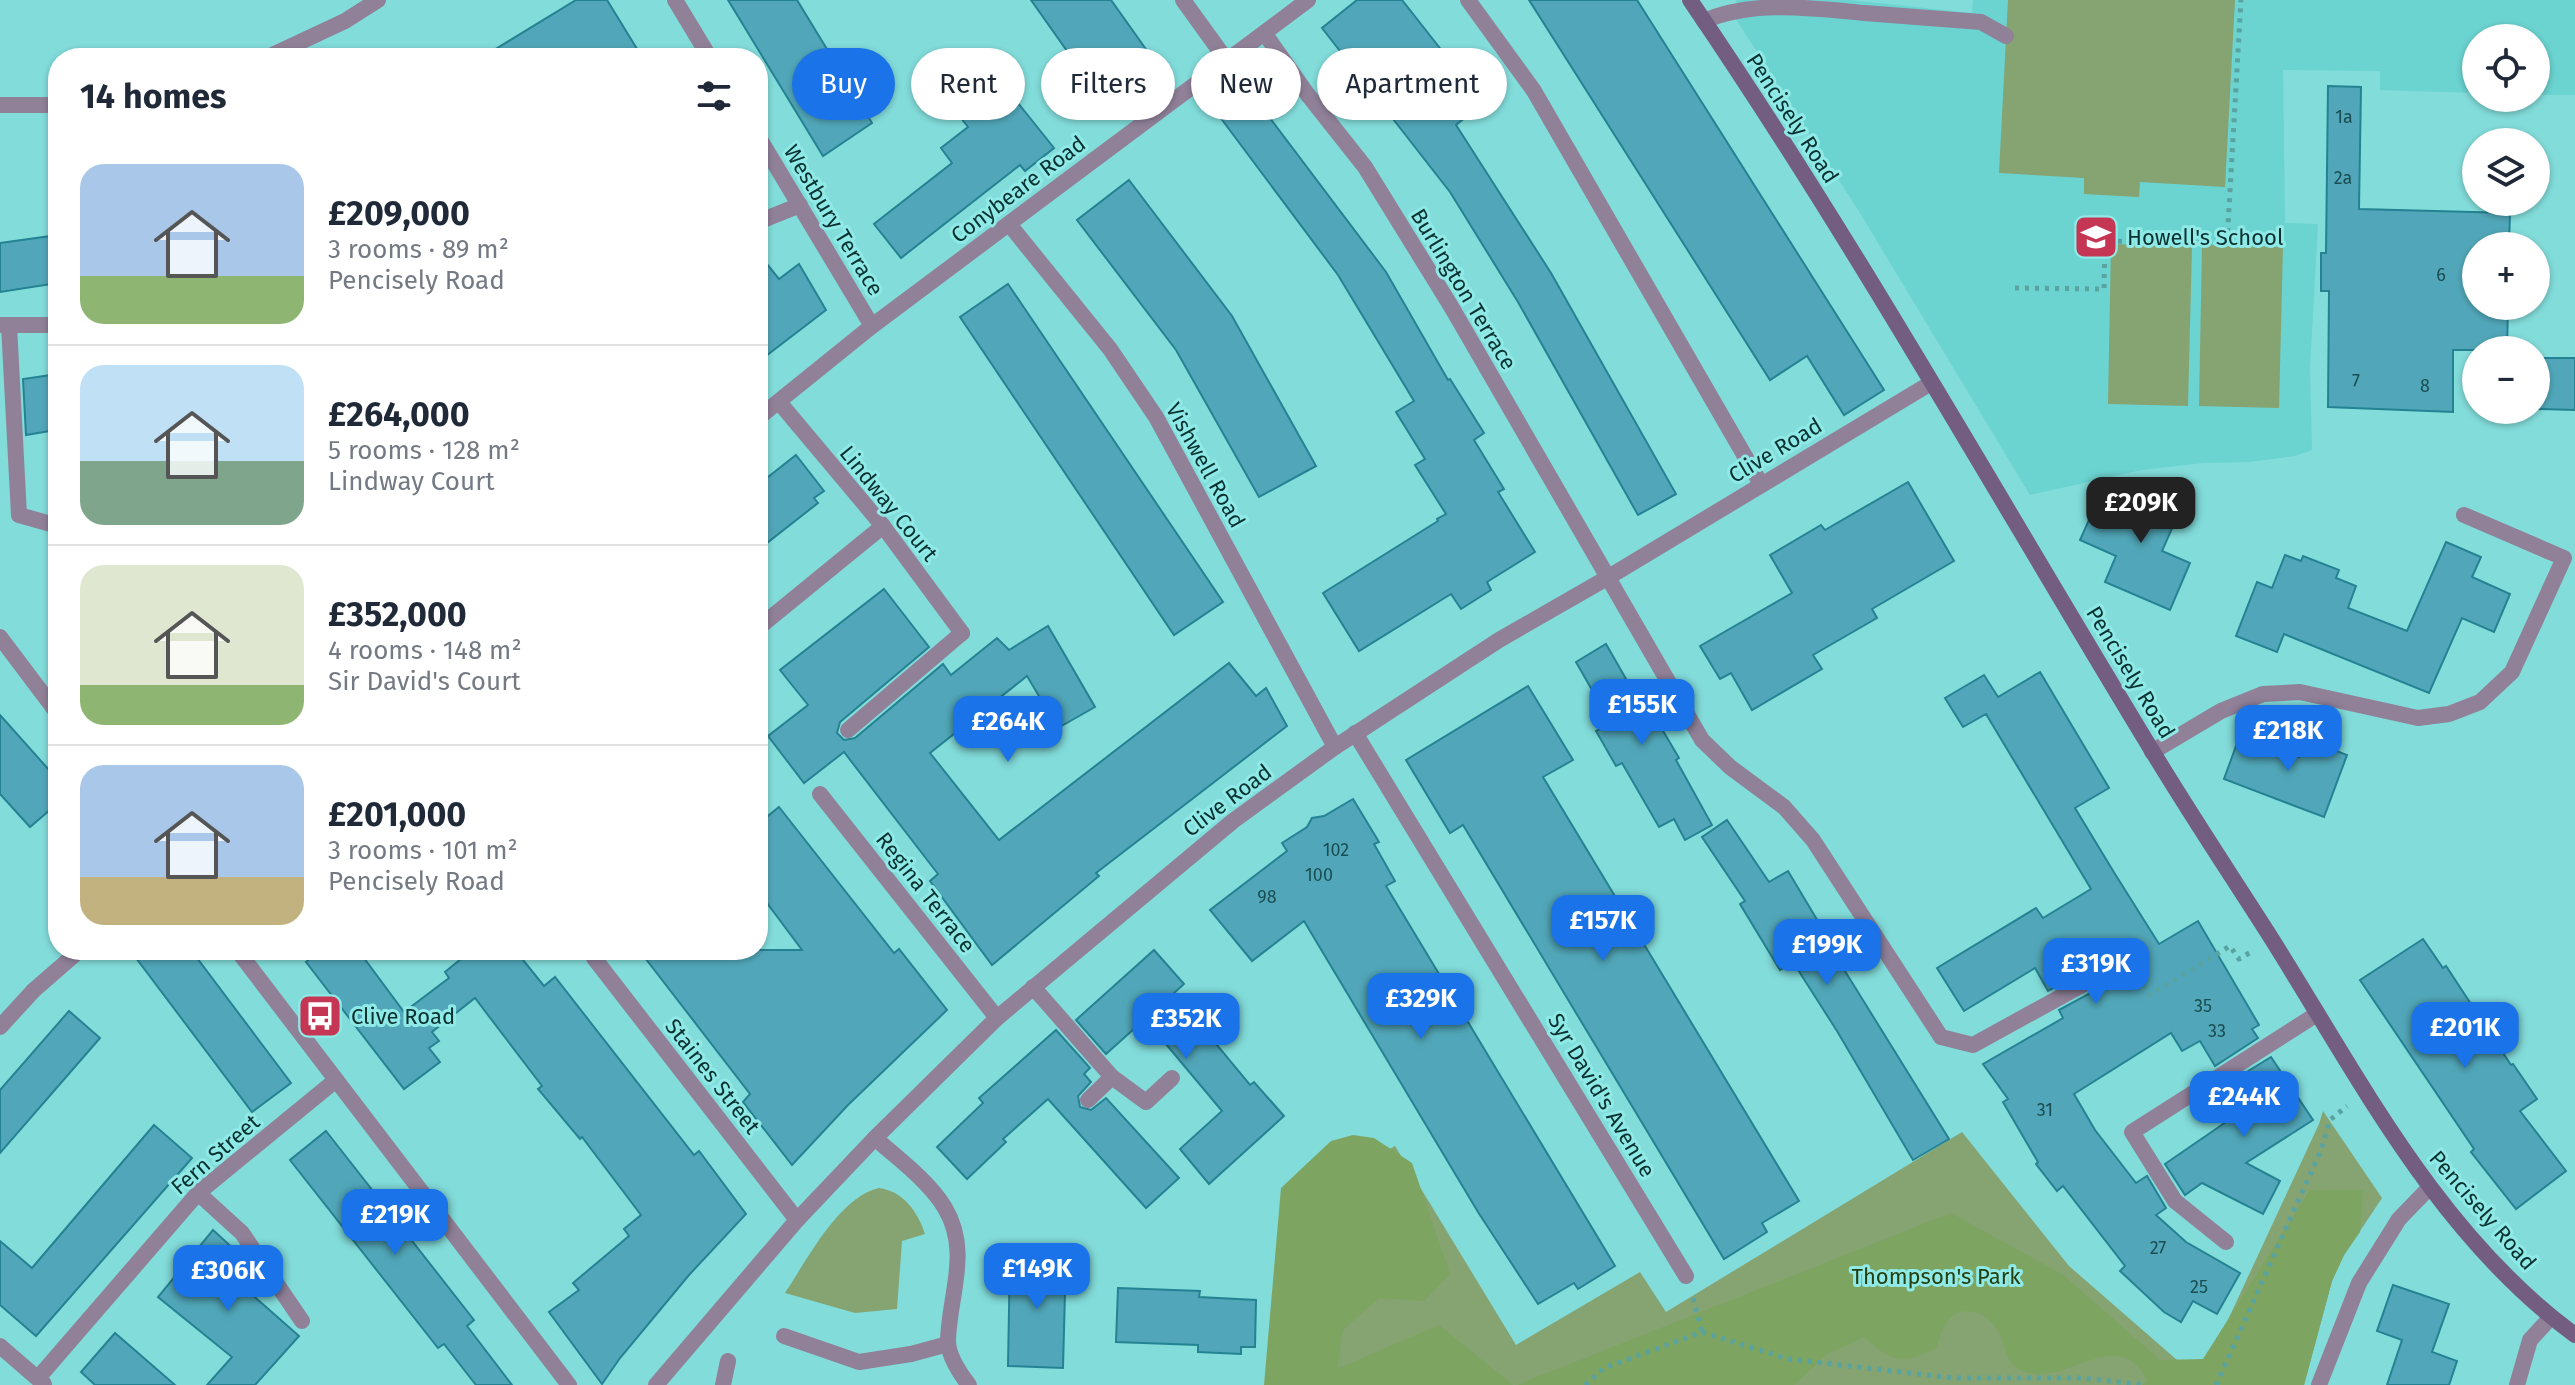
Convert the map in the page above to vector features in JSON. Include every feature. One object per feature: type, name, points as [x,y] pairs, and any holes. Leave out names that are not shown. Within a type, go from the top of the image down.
[{"type":"main road","name":"Pencisely Road","points":[[1690,0],[1782,138],[2152,752],[2272,939],[2365,1092],[2429,1188],[2489,1258],[2551,1317],[2575,1335]]},
{"type":"street","points":[[287,48],[345,21],[378,0]]},
{"type":"street","points":[[675,0],[704,48]]},
{"type":"street","points":[[1183,0],[1218,48]]},
{"type":"street","name":"Conybeare Road","points":[[1245,48],[1308,0]]},
{"type":"street","points":[[1468,0],[1534,91],[1761,484]]},
{"type":"street","points":[[1704,21],[1718,14],[1766,6],[1981,22],[2006,36]]},
{"type":"street","name":"Burlington Terrace","points":[[1265,34],[1365,167],[1452,308],[1702,740],[1730,767],[1784,807],[1813,840],[1941,1037],[1973,1045],[2115,967]]},
{"type":"street","name":"Conybeare Road","points":[[768,410],[872,326],[1191,88]]},
{"type":"street","points":[[0,105],[48,105]]},
{"type":"street","name":"Westbury Terrace","points":[[768,152],[872,326]]},
{"type":"street","points":[[768,218],[800,205]]},
{"type":"street","name":"Vishwell Road","points":[[1009,224],[1110,349],[1156,417],[1335,747]]},
{"type":"street","points":[[48,325],[4,325],[19,515],[48,523]]},
{"type":"street","name":"Clive Road","points":[[656,1385],[797,1220],[997,1018],[1233,821],[1355,733],[1499,640],[1931,383]]},
{"type":"street","name":"Lindway Court","points":[[779,402],[883,526],[962,633],[848,730]]},
{"type":"street","points":[[2152,752],[2221,711],[2263,694],[2300,692],[2418,718],[2449,714],[2480,702],[2512,672],[2564,558],[2464,515]]},
{"type":"street","points":[[768,620],[883,526]]},
{"type":"street","points":[[0,637],[48,701]]},
{"type":"street","name":"Syr David's Avenue","points":[[1355,733],[1686,1276]]},
{"type":"street","name":"Regina Terrace","points":[[820,794],[997,1018]]},
{"type":"street","points":[[0,1027],[34,990],[68,960]]},
{"type":"street","points":[[245,960],[569,1385]]},
{"type":"street","name":"Staines Street","points":[[596,960],[797,1220]]},
{"type":"street","points":[[1033,987],[1112,1077],[1146,1102],[1172,1078]]},
{"type":"street","points":[[2226,1242],[2175,1201],[2132,1132],[2317,1014]]},
{"type":"street","points":[[1088,1100],[1112,1077]]},
{"type":"street","name":"Fern Street","points":[[42,1381],[198,1193],[336,1080]]},
{"type":"street","points":[[875,1138],[924,1182],[945,1208],[956,1236],[959,1267],[948,1344],[960,1375],[969,1385]]},
{"type":"street","points":[[2319,1385],[2359,1283],[2399,1219],[2429,1188]]},
{"type":"street","points":[[198,1193],[242,1233],[302,1321]]},
{"type":"street","points":[[2517,1385],[2530,1340],[2551,1317]]},
{"type":"street","points":[[784,1336],[859,1362],[911,1354],[948,1344]]},
{"type":"street","points":[[0,1346],[42,1381]]},
{"type":"street","points":[[723,1385],[728,1361]]},
{"type":"path","points":[[2015,288],[2104,289],[2105,241],[2227,243],[2241,0]]},
{"type":"path","points":[[2115,967],[2127,960],[2150,995],[2230,946],[2239,959],[2272,939]]},
{"type":"path","points":[[2216,1385],[2321,1150],[2330,1120],[2365,1092]]},
{"type":"path","points":[[1686,1276],[1702,1332]]},
{"type":"path","points":[[1585,1385],[1604,1368],[1702,1332],[1788,1359],[1953,1378],[2083,1378],[2145,1385]]},
{"type":"shaded area","name":"Howell's School","points":[[1736,0],[1849,0],[1972,13],[1973,0],[2575,0],[2575,95],[2550,95],[2550,24],[2462,24],[2462,93],[2380,90],[2380,71],[2283,70],[2285,223],[2318,224],[2310,368],[2312,450],[2295,456],[2249,462],[2203,463],[2142,470],[2030,495],[1860,213],[1732,13],[1738,9]]},
{"type":"green space","points":[[2008,0],[2235,0],[2225,187],[2140,182],[2139,197],[2084,194],[2084,178],[1999,173]]},
{"type":"green space","points":[[2111,244],[2192,246],[2188,406],[2108,404]]},
{"type":"green space","points":[[2202,245],[2283,247],[2279,408],[2199,406]]},
{"type":"green space","name":"Thompson's Park","points":[[2323,1111],[2382,1198],[2344,1255],[2332,1281],[2304,1385],[1269,1385],[1296,1201],[1395,1146],[1516,1345],[1640,1272],[1666,1312],[1962,1132],[2069,1266],[2200,1380]]},
{"type":"green space","points":[[1353,1135],[1374,1138],[1412,1163],[1450,1274],[1424,1301],[1379,1298],[1343,1330],[1337,1369],[1439,1325],[1513,1385],[1264,1385],[1281,1188],[1331,1141]]},
{"type":"green space","points":[[879,1188],[895,1193],[908,1204],[925,1234],[902,1241],[897,1309],[855,1313],[785,1293],[837,1216],[864,1194]]},
{"type":"green space","points":[[2310,1190],[2363,1190],[2360,1232],[2344,1255],[2332,1281],[2304,1385],[2142,1385],[2147,1380],[2137,1366],[2125,1358],[2113,1356],[2043,1374],[2029,1373],[2010,1361],[1995,1326],[1983,1316],[1969,1311],[1948,1320],[1936,1348],[1924,1354],[1897,1358],[1864,1337],[1827,1354],[1794,1385],[1517,1385],[1951,1213],[2063,1275],[2160,1360],[2203,1359]]},
{"type":"building","points":[[576,0],[607,0],[636,48],[497,48]]},
{"type":"building","points":[[728,0],[797,0],[826,48],[792,48],[792,105],[768,66],[768,48],[757,48]]},
{"type":"building","points":[[1031,0],[1111,0],[1145,48],[1065,48]]},
{"type":"building","points":[[1357,0],[1402,0],[1440,48],[1338,48],[1322,28]]},
{"type":"building","points":[[1529,0],[1637,0],[1884,390],[1844,415],[1807,356],[1770,380]]},
{"type":"building","points":[[2328,86],[2361,87],[2359,209],[2510,216],[2509,232],[2462,232],[2462,320],[2508,320],[2507,336],[2462,336],[2462,350],[2453,350],[2453,412],[2328,407],[2329,291],[2321,291],[2321,253],[2326,253]]},
{"type":"building","points":[[1025,112],[1054,148],[1025,171],[1020,165],[901,258],[874,224],[952,163],[941,148],[968,127],[962,120],[1025,120]]},
{"type":"building","points":[[801,120],[870,120],[872,123],[823,156]]},
{"type":"building","points":[[1222,120],[1271,120],[1386,272],[1448,380],[1484,433],[1474,440],[1504,489],[1498,492],[1535,552],[1487,582],[1491,590],[1461,609],[1451,594],[1359,651],[1323,593],[1446,514],[1415,465],[1425,459],[1396,412],[1414,401],[1338,275]]},
{"type":"building","points":[[1394,120],[1462,120],[1456,125],[1551,273],[1676,494],[1638,515],[1518,302],[1450,192]]},
{"type":"building","points":[[1129,180],[1232,316],[1316,466],[1259,497],[1176,350],[1077,220]]},
{"type":"building","points":[[48,236],[48,285],[0,292],[0,243]]},
{"type":"building","points":[[799,264],[826,310],[768,354],[768,265],[779,279]]},
{"type":"building","points":[[1008,284],[1223,602],[1174,635],[960,317]]},
{"type":"building","points":[[2550,358],[2575,358],[2575,410],[2550,409]]},
{"type":"building","points":[[48,375],[48,431],[26,435],[23,379]]},
{"type":"building","points":[[796,455],[824,491],[814,498],[818,503],[768,542],[768,477]]},
{"type":"building","points":[[2146,481],[2185,499],[2162,551],[2190,563],[2170,610],[2105,582],[2116,556],[2080,540],[2097,502],[2130,517]]},
{"type":"building","points":[[1908,482],[1954,561],[1872,609],[1877,618],[1813,655],[1822,669],[1752,710],[1731,673],[1720,679],[1700,646],[1792,593],[1770,555],[1821,525],[1825,530]]},
{"type":"building","points":[[2446,542],[2481,557],[2472,577],[2510,594],[2494,632],[2462,618],[2429,693],[2284,634],[2277,652],[2236,636],[2257,582],[2272,588],[2285,555],[2301,561],[2303,556],[2339,570],[2336,578],[2356,586],[2348,608],[2407,631]]},
{"type":"building","points":[[884,589],[929,647],[840,722],[837,733],[844,740],[855,738],[943,664],[951,675],[997,638],[1009,650],[1048,626],[1095,707],[1058,728],[1027,676],[930,753],[999,840],[1229,663],[1256,696],[1266,688],[1287,726],[1096,873],[1099,876],[992,965],[930,881],[938,874],[844,752],[804,783],[768,736],[808,705],[780,670]]},
{"type":"building","points":[[1606,644],[1641,705],[1646,702],[1679,758],[1676,760],[1712,825],[1685,840],[1674,819],[1659,827],[1622,763],[1616,766],[1596,731],[1611,723],[1576,662]]},
{"type":"building","points":[[2040,672],[2109,788],[2075,808],[2115,874],[2159,944],[2198,921],[2259,1025],[2252,1029],[2258,1038],[2215,1066],[2200,1041],[2182,1051],[2171,1033],[2074,1094],[2095,1130],[2136,1183],[2147,1176],[2166,1208],[2156,1215],[2186,1242],[2240,1273],[2217,1314],[2193,1301],[2181,1322],[2164,1312],[2120,1271],[2125,1266],[2063,1186],[2057,1191],[2036,1164],[2038,1162],[2003,1102],[2008,1099],[1983,1064],[2063,1018],[2059,1010],[2120,977],[2126,968],[2124,961],[2116,956],[2110,957],[2048,991],[2035,968],[1964,1011],[1937,968],[2036,908],[2043,918],[2091,889],[1986,714],[1963,727],[1945,698],[1984,675],[1998,697]]},
{"type":"building","points":[[1528,686],[1573,760],[1543,777],[1799,1201],[1762,1223],[1767,1232],[1724,1259],[1463,825],[1450,833],[1406,760]]},
{"type":"building","points":[[0,715],[48,769],[48,812],[30,827],[0,794]]},
{"type":"building","points":[[2240,735],[2299,757],[2306,739],[2347,755],[2324,817],[2224,779]]},
{"type":"building","points":[[1353,799],[1379,842],[1374,844],[1395,881],[1386,886],[1615,1266],[1578,1289],[1574,1283],[1538,1304],[1478,1212],[1304,921],[1252,961],[1210,910],[1287,851],[1282,843],[1307,827],[1312,818],[1324,816]]},
{"type":"building","points":[[779,807],[894,953],[899,949],[947,1010],[848,1105],[792,1165],[743,1102],[750,1094],[647,960],[768,960],[768,950],[802,950],[768,904],[768,816]]},
{"type":"building","points":[[1727,820],[1769,882],[1788,871],[1837,953],[1835,955],[1949,1139],[1913,1160],[1793,962],[1780,970],[1740,904],[1745,901],[1702,837]]},
{"type":"building","points":[[2423,939],[2443,968],[2446,966],[2537,1099],[2520,1111],[2566,1171],[2516,1209],[2471,1152],[2474,1149],[2360,980]]},
{"type":"building","points":[[1154,950],[1184,984],[1174,993],[1250,1085],[1254,1082],[1284,1116],[1209,1184],[1180,1149],[1222,1111],[1145,1019],[1106,1054],[1076,1020]]},
{"type":"building","points":[[138,960],[199,960],[291,1083],[252,1112]]},
{"type":"building","points":[[365,960],[404,1012],[449,978],[445,972],[460,960],[523,960],[544,986],[555,977],[694,1155],[699,1151],[746,1214],[689,1275],[602,1384],[549,1312],[579,1290],[573,1283],[629,1236],[624,1229],[641,1215],[582,1137],[580,1139],[538,1089],[542,1086],[475,998],[432,1032],[439,1041],[429,1048],[440,1062],[404,1089],[306,962]]},
{"type":"building","points":[[69,1011],[100,1038],[0,1153],[0,1090]]},
{"type":"building","points":[[1056,1030],[1090,1068],[1084,1074],[1091,1082],[1078,1096],[1080,1107],[1091,1110],[1106,1098],[1179,1178],[1146,1208],[1048,1099],[1003,1139],[1006,1142],[967,1179],[937,1147],[983,1103],[979,1098]]},
{"type":"building","points":[[2271,1057],[2313,1120],[2246,1163],[2280,1181],[2263,1214],[2202,1183],[2185,1195],[2165,1164],[2226,1122],[2223,1117],[2241,1106],[2227,1084]]},
{"type":"building","points":[[154,1125],[192,1158],[36,1336],[0,1305],[0,1241],[32,1268]]},
{"type":"building","points":[[326,1131],[474,1320],[467,1326],[512,1385],[476,1385],[444,1344],[438,1348],[290,1160]]},
{"type":"building","points":[[213,1230],[247,1261],[233,1278],[299,1336],[255,1385],[207,1385],[232,1357],[158,1297]]},
{"type":"building","points":[[1010,1254],[1066,1255],[1063,1368],[1008,1366]]},
{"type":"building","points":[[2393,1285],[2449,1304],[2432,1352],[2457,1361],[2449,1385],[2387,1385],[2402,1340],[2377,1331]]},
{"type":"building","points":[[1118,1288],[1200,1291],[1199,1297],[1256,1300],[1255,1347],[1241,1347],[1241,1354],[1198,1352],[1198,1345],[1116,1342]]},
{"type":"building","points":[[115,1333],[175,1385],[95,1385],[81,1372]]},
{"type":"place","name":"Howell's School","points":[[2096,237]]},
{"type":"place","name":"Clive Road","points":[[320,1016]]}]
